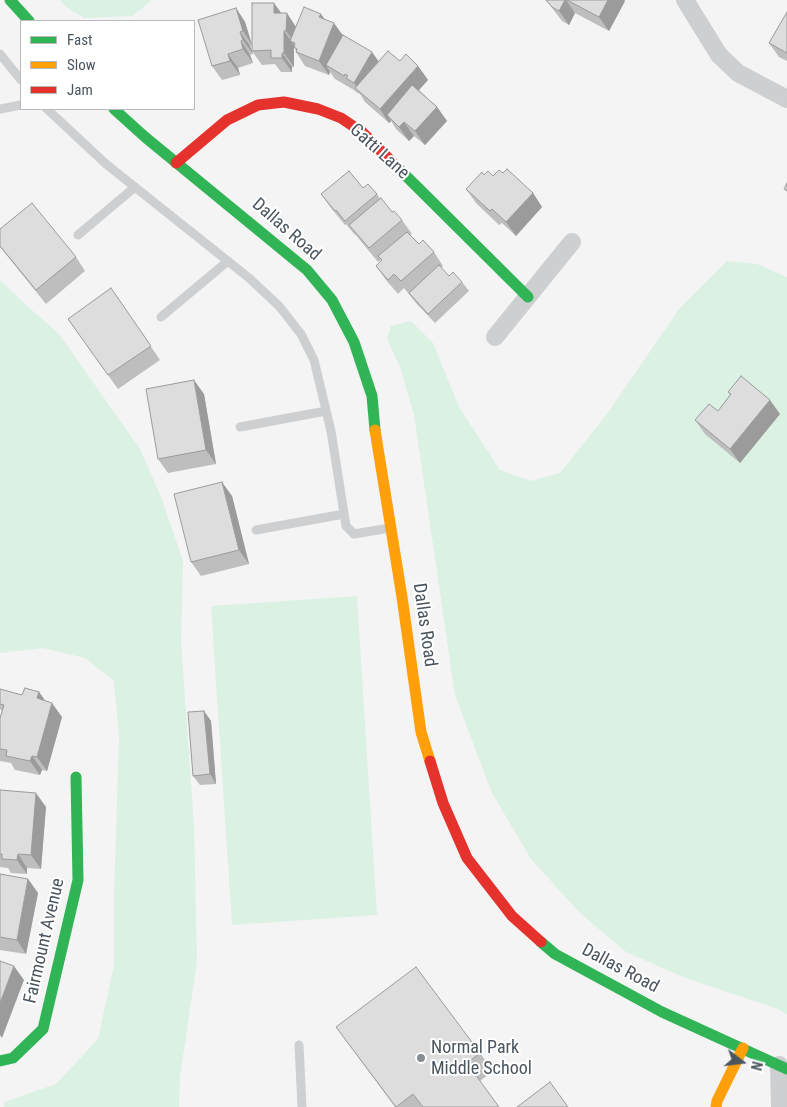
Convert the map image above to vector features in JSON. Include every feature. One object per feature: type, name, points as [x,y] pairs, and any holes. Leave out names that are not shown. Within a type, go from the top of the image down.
[{"type":"street","points":[[10,0],[28,20]]},
{"type":"street","points":[[684,0],[719,54],[738,73],[787,99]]},
{"type":"street","name":"Gatti Lane","points":[[176,163],[228,120],[258,105],[284,102],[318,109],[341,118],[362,132],[528,297]]},
{"type":"street","name":"Dallas Road","points":[[115,110],[176,163],[307,270],[332,300],[354,342],[372,396],[377,445],[421,732],[443,803],[467,858],[512,916],[554,954],[662,1012],[783,1067]]},
{"type":"street","points":[[495,337],[572,242]]},
{"type":"street","name":"Fairmount Avenue","points":[[0,1061],[13,1058],[42,1029],[78,880],[76,776]]},
{"type":"street","points":[[716,1107],[743,1048]]},
{"type":"street","points":[[780,1107],[783,1067]]},
{"type":"lane","points":[[0,54],[20,79]]},
{"type":"lane","points":[[0,109],[20,105]]},
{"type":"lane","points":[[48,110],[106,164],[249,278],[279,306],[301,334],[314,360],[332,431],[346,526],[354,534],[391,528]]},
{"type":"lane","points":[[78,235],[134,187]]},
{"type":"lane","points":[[161,317],[228,261]]},
{"type":"lane","points":[[240,427],[326,411]]},
{"type":"lane","points":[[256,530],[344,514]]},
{"type":"lane","points":[[299,1045],[302,1107]]},
{"type":"green space","points":[[60,0],[152,0],[132,16],[84,18],[65,6]]},
{"type":"green space","points":[[727,261],[757,264],[787,277],[787,1015],[781,1010],[683,977],[626,952],[580,913],[531,859],[492,793],[455,695],[414,415],[400,367],[387,339],[391,326],[411,321],[433,343],[459,407],[500,470],[531,481],[560,473],[607,414],[679,309]]},
{"type":"green space","points":[[0,280],[59,334],[140,449],[161,497],[183,561],[181,642],[194,826],[197,962],[180,1076],[179,1107],[4,1107],[4,1102],[56,1084],[98,1039],[114,965],[114,895],[119,736],[114,681],[85,658],[43,648],[0,653]]},
{"type":"green space","points":[[357,596],[377,915],[232,925],[211,606]]},
{"type":"building","points":[[546,0],[565,0],[559,11]]},
{"type":"building","points":[[567,0],[608,0],[599,17]]},
{"type":"building","points":[[252,3],[274,3],[274,13],[287,13],[282,58],[271,58],[271,50],[252,51]]},
{"type":"building","points":[[304,7],[321,14],[319,17],[334,23],[319,61],[296,52],[295,43],[290,41]]},
{"type":"building","points":[[236,8],[243,31],[240,32],[243,40],[241,41],[243,49],[228,54],[230,61],[212,66],[198,20]]},
{"type":"building","points":[[787,12],[787,53],[769,43]]},
{"type":"building","points":[[343,35],[372,52],[354,83],[346,78],[348,76],[345,74],[344,76],[326,65]]},
{"type":"building","points":[[388,51],[400,61],[406,54],[418,66],[380,109],[355,88]]},
{"type":"building","points":[[412,85],[437,107],[415,131],[404,122],[399,127],[387,115]]},
{"type":"building","points":[[507,169],[533,193],[506,222],[492,209],[490,211],[466,189],[482,172],[484,175],[488,171],[493,176],[499,170],[503,173]]},
{"type":"building","points":[[349,171],[363,188],[368,184],[377,194],[345,221],[321,194]]},
{"type":"building","points":[[381,198],[392,212],[394,211],[402,220],[369,248],[349,225]]},
{"type":"building","points":[[32,203],[76,257],[36,290],[0,246],[0,229]]},
{"type":"building","points":[[407,232],[419,244],[423,240],[434,252],[401,281],[394,274],[388,280],[376,266],[382,260],[378,256]]},
{"type":"building","points":[[439,265],[449,276],[453,272],[462,282],[428,314],[409,293]]},
{"type":"building","points":[[111,288],[151,346],[108,375],[68,319]]},
{"type":"building","points":[[741,376],[770,400],[730,449],[695,420],[709,404],[718,411],[731,394],[728,392]]},
{"type":"building","points":[[194,380],[206,450],[158,459],[146,389]]},
{"type":"building","points":[[222,482],[239,550],[191,562],[174,494]]},
{"type":"building","points":[[25,688],[39,692],[37,698],[52,703],[37,757],[32,756],[30,761],[6,756],[7,750],[0,749],[0,718],[4,705],[0,704],[0,689],[22,695]]},
{"type":"building","points":[[204,711],[210,774],[193,776],[188,712]]},
{"type":"building","points":[[0,790],[36,793],[31,855],[18,854],[17,860],[2,859],[2,854],[0,854]]},
{"type":"building","points":[[0,874],[28,879],[17,940],[0,937]]},
{"type":"building","points":[[0,961],[14,966],[0,1003]]},
{"type":"building","name":"Normal Park Middle School","points":[[416,967],[480,1053],[467,1063],[499,1107],[423,1107],[413,1094],[396,1107],[336,1027]]},
{"type":"building","points":[[550,1082],[568,1107],[517,1107]]},
{"type":"traffic: fast","points":[[10,0],[28,20]]},
{"type":"traffic: fast","points":[[115,110],[145,137],[307,270],[332,300],[354,342],[372,396],[375,430]]},
{"type":"traffic: fast","points":[[395,165],[528,297]]},
{"type":"traffic: fast","points":[[0,1061],[13,1058],[43,1029],[78,880],[76,777]]},
{"type":"traffic: fast","points":[[541,942],[555,954],[662,1012],[787,1069]]},
{"type":"traffic: slow","points":[[375,430],[402,597],[421,732],[430,761]]},
{"type":"traffic: slow","points":[[716,1107],[717,1101],[743,1048]]},
{"type":"traffic: jam","points":[[176,163],[227,120],[258,105],[284,102],[318,109],[341,118],[362,132],[395,165]]},
{"type":"traffic: jam","points":[[430,761],[443,803],[467,858],[512,916],[541,942]]},
{"type":"place","name":"Normal Park Middle School","points":[[421,1058]]}]
